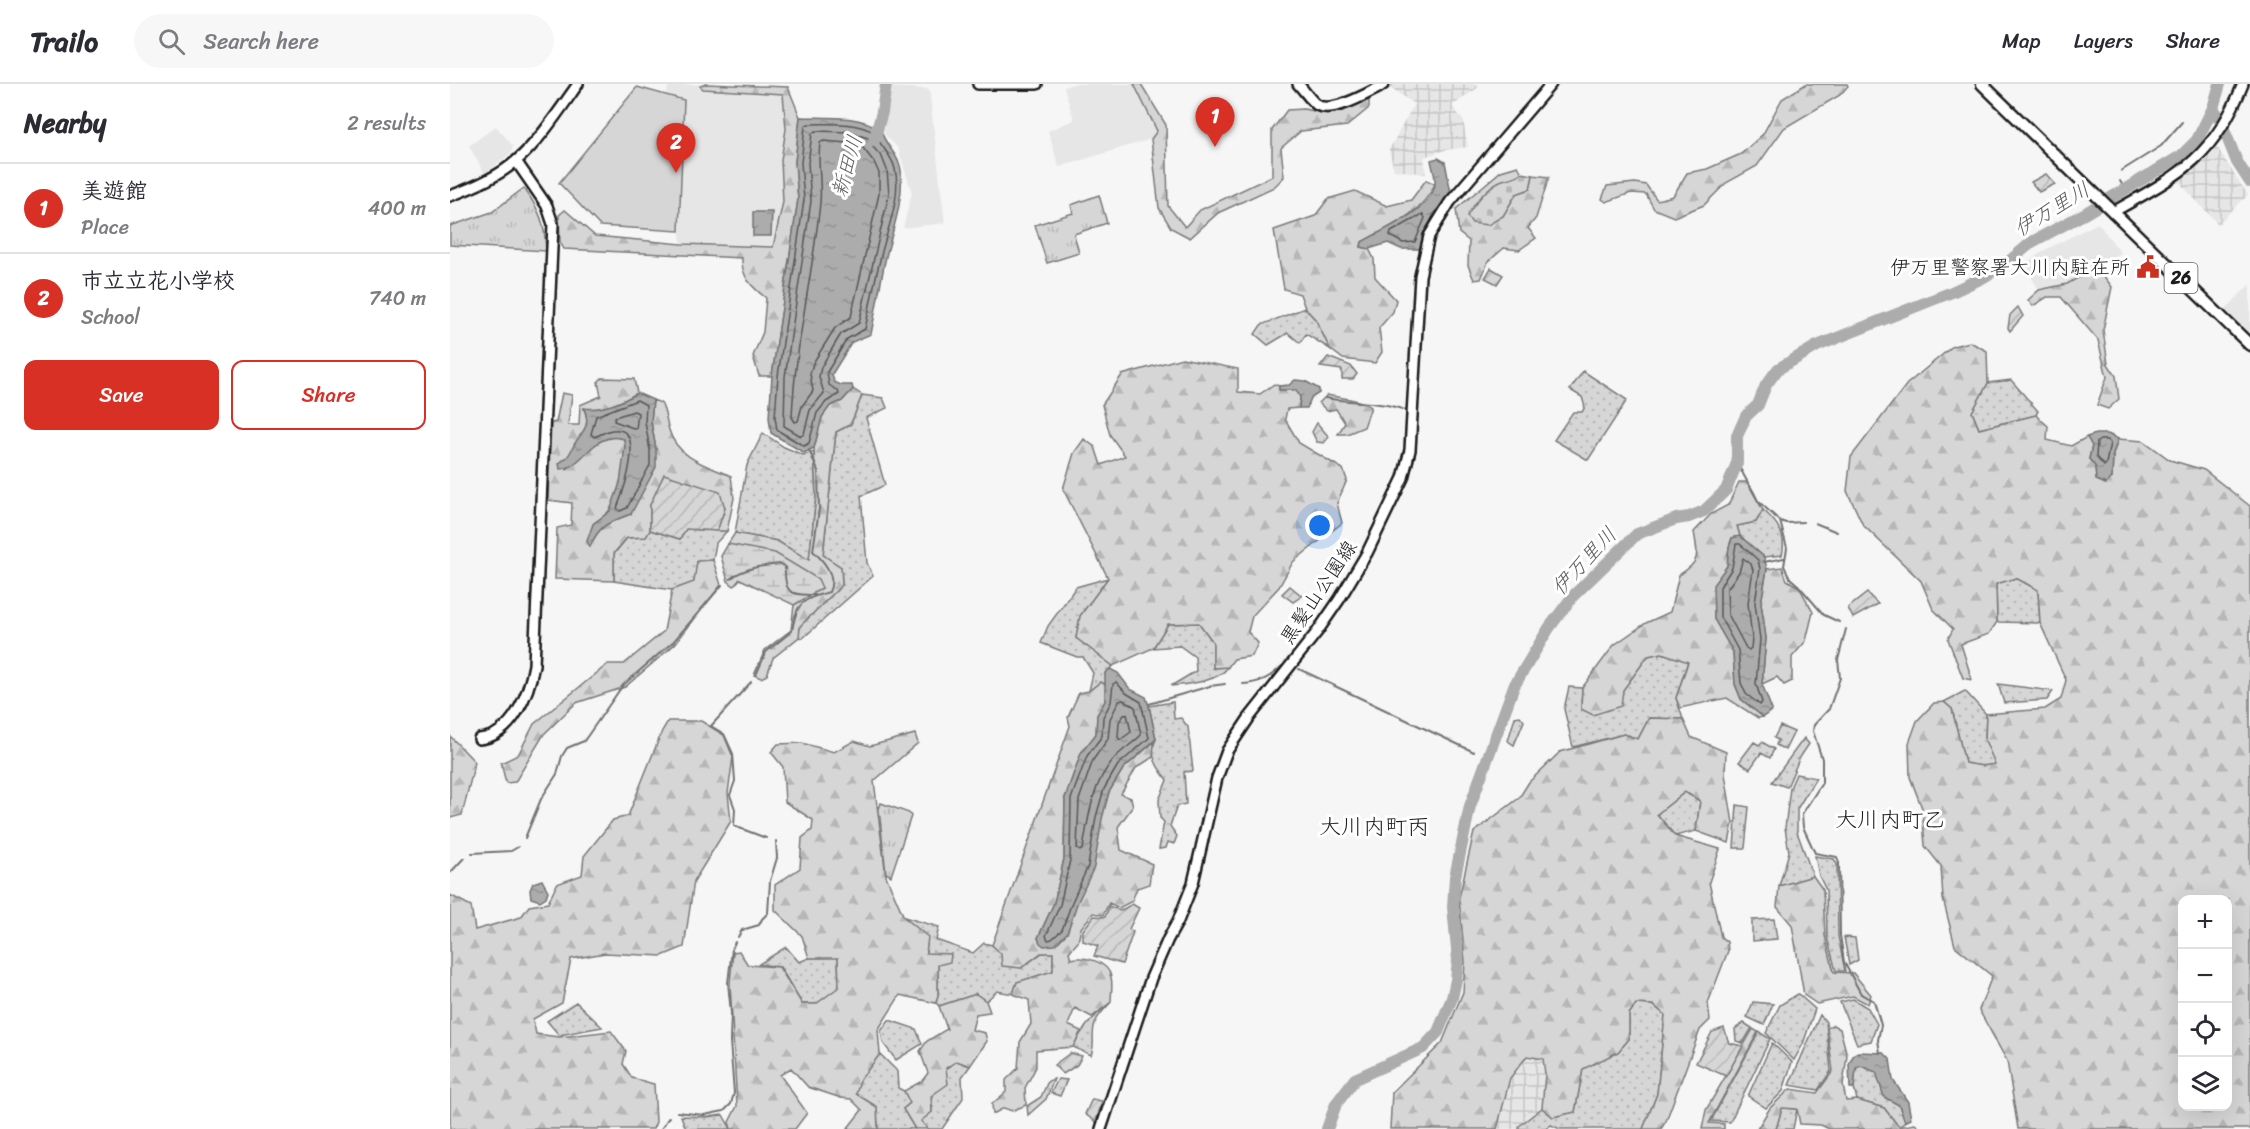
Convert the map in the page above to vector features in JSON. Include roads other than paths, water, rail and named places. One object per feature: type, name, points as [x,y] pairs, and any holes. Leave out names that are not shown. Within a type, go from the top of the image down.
[{"type":"main road","points":[[450,196],[467,190],[516,161],[549,123],[578,84]]},
{"type":"main road","points":[[978,84],[1037,84]]},
{"type":"main road","points":[[1298,84],[1317,105],[1325,108],[1339,106],[1383,84]]},
{"type":"main road","name":"黒髪山公園線","points":[[1101,1129],[1150,978],[1178,921],[1193,883],[1217,778],[1227,751],[1249,718],[1317,632],[1339,600],[1367,553],[1403,478],[1411,443],[1420,276],[1429,236],[1450,202],[1551,84]]},
{"type":"main road","name":"26","points":[[1982,84],[2250,345]]},
{"type":"main road","points":[[2113,211],[2173,178],[2194,161],[2212,142],[2232,111],[2243,84]]},
{"type":"main road","points":[[479,739],[496,734],[511,720],[525,698],[531,679],[534,654],[553,224],[548,206],[516,161]]},
{"type":"water","points":[[800,117],[853,119],[872,125],[881,130],[901,170],[901,194],[897,216],[885,261],[871,334],[852,342],[832,374],[834,382],[841,385],[852,385],[853,389],[842,401],[830,406],[822,417],[814,448],[804,453],[771,433],[769,417],[772,376],[798,199],[795,162]]},
{"type":"water","points":[[1438,158],[1445,162],[1451,193],[1434,213],[1419,249],[1401,249],[1388,243],[1369,249],[1361,247],[1362,242],[1405,218],[1425,202],[1435,184],[1431,160]]},
{"type":"water","points":[[753,212],[772,212],[771,236],[753,236]]},
{"type":"water","points":[[1295,380],[1305,381],[1319,389],[1319,393],[1311,398],[1307,408],[1299,408],[1300,397],[1296,390],[1279,390],[1279,386],[1289,385]]},
{"type":"water","points":[[637,393],[653,400],[651,422],[656,449],[656,467],[631,514],[601,529],[590,547],[587,541],[593,524],[610,511],[620,483],[624,439],[613,437],[604,439],[568,467],[560,469],[559,463],[569,455],[585,429],[587,418],[584,408],[612,405]]},
{"type":"water","points":[[2108,434],[2118,439],[2113,454],[2112,478],[2106,484],[2096,480],[2095,466],[2089,459],[2092,446],[2087,437]]},
{"type":"water","points":[[1740,536],[1764,557],[1767,569],[1761,603],[1766,638],[1762,684],[1772,710],[1763,717],[1741,699],[1735,684],[1733,652],[1714,619],[1713,585],[1727,566],[1732,538]]},
{"type":"water","points":[[1110,669],[1118,673],[1130,689],[1146,697],[1156,739],[1123,769],[1109,792],[1094,867],[1067,933],[1055,945],[1044,946],[1038,938],[1054,903],[1064,859],[1065,798],[1081,753],[1096,734],[1097,715],[1105,701],[1105,673]]},
{"type":"water","points":[[542,880],[548,891],[546,897],[540,901],[531,898],[530,890],[533,883]]},
{"type":"water","points":[[1858,1052],[1884,1053],[1890,1059],[1893,1080],[1908,1102],[1911,1119],[1905,1122],[1899,1105],[1884,1097],[1876,1072],[1861,1066],[1856,1068],[1854,1088],[1850,1088],[1849,1064],[1854,1054]]},
{"type":"waterway","name":"新田川","points":[[874,141],[882,112],[886,84]]},
{"type":"waterway","name":"伊万里川","points":[[1327,1129],[1336,1104],[1355,1079],[1423,1048],[1438,1032],[1452,998],[1456,980],[1458,960],[1453,907],[1455,877],[1470,806],[1514,686],[1549,628],[1573,596],[1637,534],[1704,511],[1726,490],[1737,463],[1737,436],[1746,416],[1758,405],[1766,385],[1778,369],[1817,346],[1982,278],[2006,264],[2032,242],[2181,156],[2197,140],[2213,108],[2220,84]]},
{"type":"waterway","points":[[2213,108],[2219,117],[2237,162],[2250,182]]},
{"type":"waterway","points":[[2121,171],[2161,146],[2182,122]]},
{"type":"waterway","points":[[2120,181],[2125,190]]},
{"type":"waterway","points":[[1325,398],[1386,405],[1405,410]]},
{"type":"waterway","points":[[756,675],[766,652],[792,631],[796,614],[802,604],[812,597],[829,592],[831,586],[828,569],[813,551],[819,509],[818,471],[809,450]]},
{"type":"waterway","points":[[1737,463],[1758,501],[1780,521],[1787,548],[1784,566],[1790,578],[1824,615],[1839,622]]},
{"type":"waterway","points":[[1780,521],[1803,522]]},
{"type":"waterway","points":[[1815,523],[1837,532]]},
{"type":"waterway","points":[[1764,562],[1784,558]]},
{"type":"waterway","points":[[730,579],[761,566],[781,564],[785,567],[787,587],[790,591],[815,595]]},
{"type":"waterway","points":[[525,838],[541,799],[557,774],[567,748],[584,741],[623,685],[674,641],[722,585]]},
{"type":"waterway","points":[[1846,629],[1838,660],[1840,678],[1829,709],[1814,725],[1813,731],[1822,759],[1822,783],[1802,814],[1803,827],[1815,853],[1837,857],[1840,935],[1844,962],[1861,994],[1874,1001],[1881,1025],[1878,1040],[1880,1053]]},
{"type":"waterway","points":[[1243,684],[1264,679],[1282,666]]},
{"type":"waterway","points":[[1299,669],[1474,752]]},
{"type":"waterway","points":[[751,682],[711,726],[724,734],[733,754],[735,781],[730,795],[735,809],[734,826],[766,838]]},
{"type":"waterway","points":[[1149,704],[1210,686],[1225,684]]},
{"type":"waterway","points":[[738,937],[742,930],[759,925],[768,913],[770,881],[777,858],[776,841]]},
{"type":"waterway","points":[[472,853],[511,851],[518,847]]},
{"type":"waterway","points":[[450,873],[464,858]]},
{"type":"waterway","points":[[677,1112],[704,1115],[724,1111],[731,1104],[734,1093],[728,983],[735,942]]},
{"type":"waterway","points":[[661,1129],[669,1117]]},
{"type":"place","name":"美遊館","points":[[1215,147]]},
{"type":"place","name":"市立立花小学校","points":[[676,173]]},
{"type":"place","name":"伊万里警察署大川内駐在所","points":[[2148,267]]},
{"type":"district","name":"大川内町乙","points":[[1890,819]]},
{"type":"district","name":"大川内町丙","points":[[1374,826]]}]
